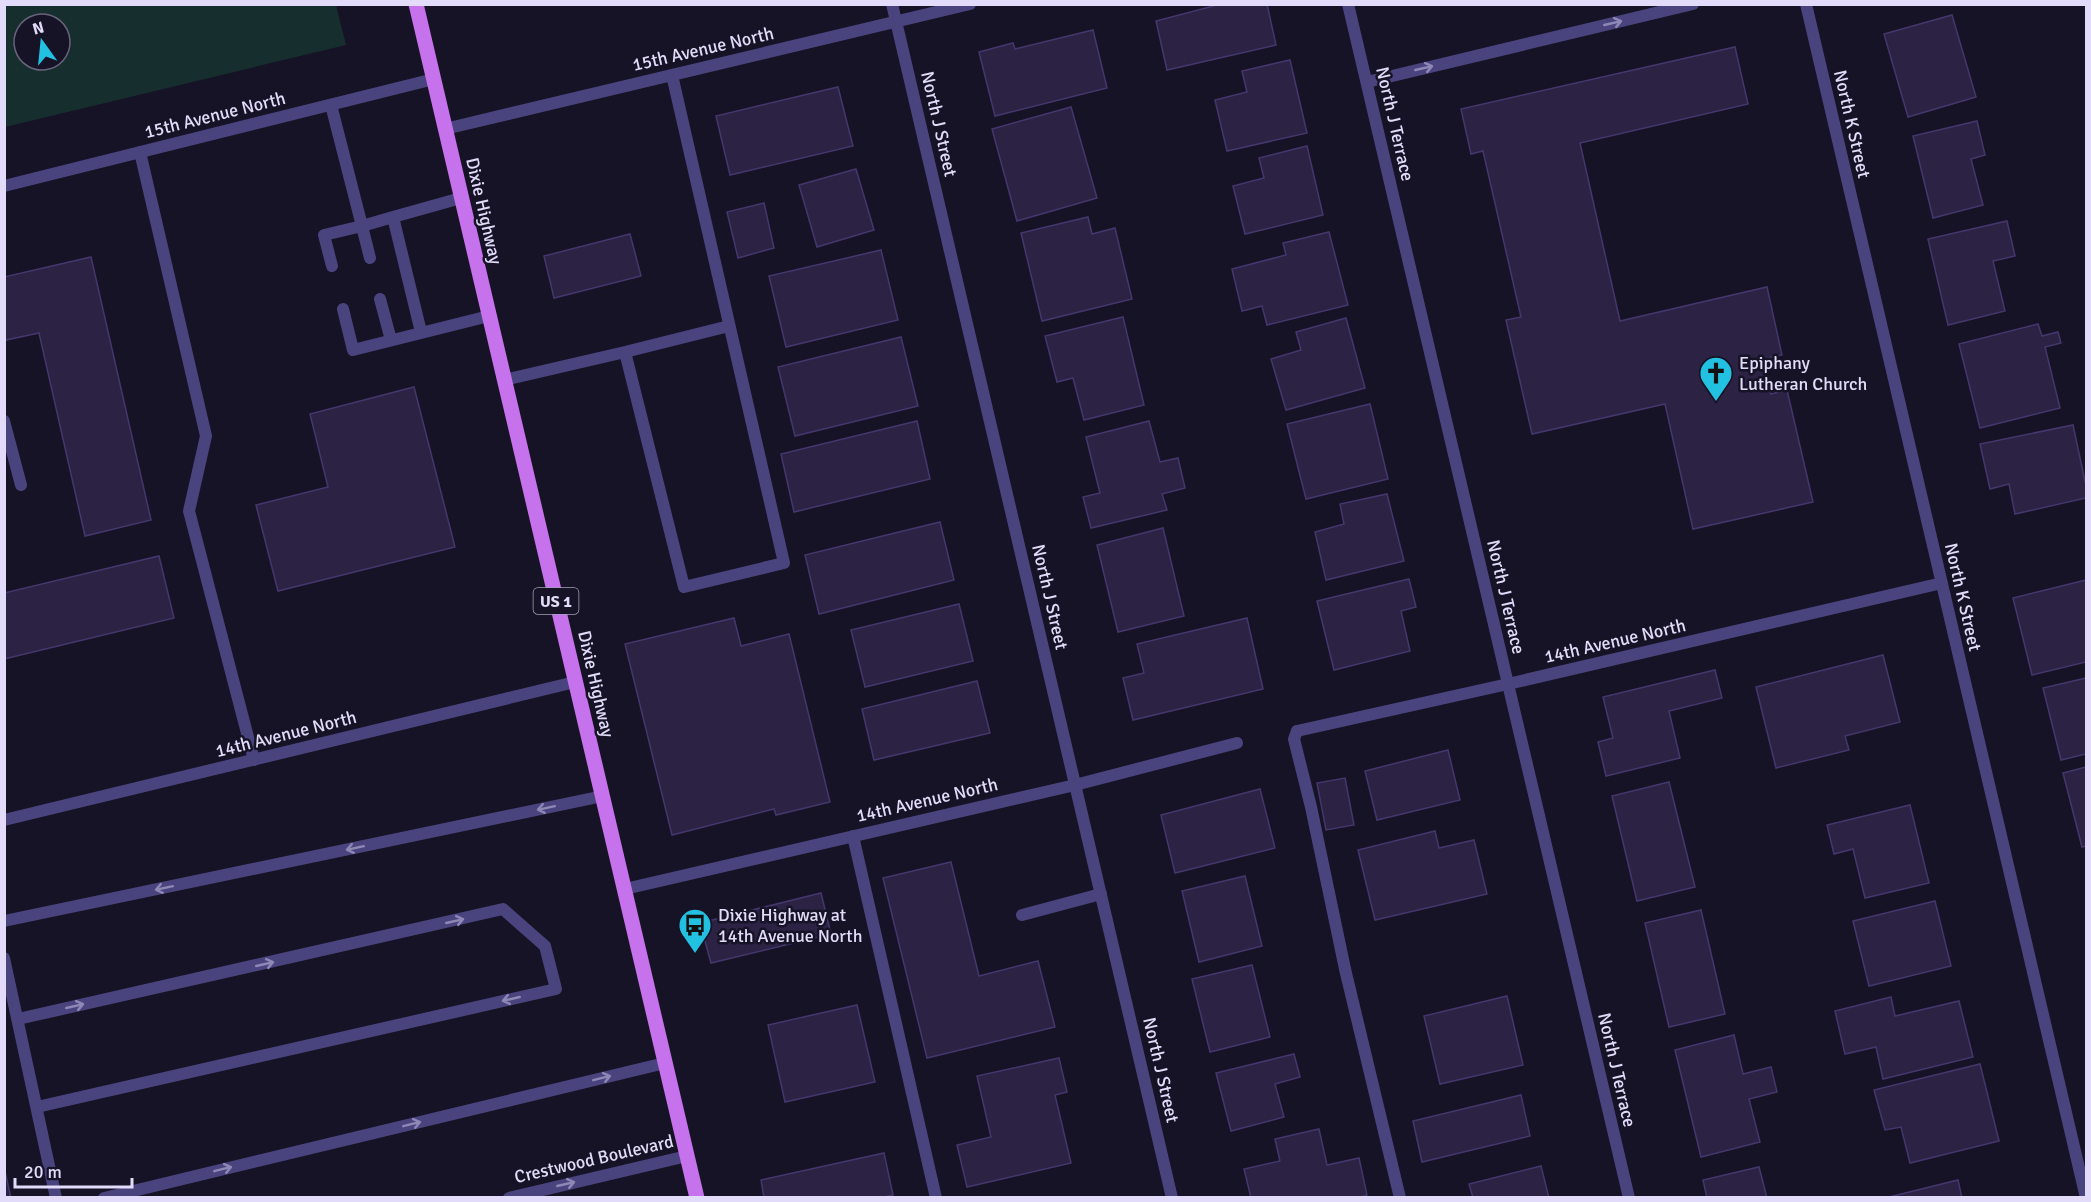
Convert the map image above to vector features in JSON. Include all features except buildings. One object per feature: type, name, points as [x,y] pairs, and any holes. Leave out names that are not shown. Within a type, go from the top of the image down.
[{"type":"main road","name":"Dixie Highway","points":[[416,4],[697,1197]]},
{"type":"street","name":"North J Street","points":[[892,4],[1172,1197]]},
{"type":"street","name":"15th Avenue North","points":[[445,129],[970,4]]},
{"type":"street","name":"North J Terrace","points":[[1348,4],[1629,1197]]},
{"type":"street","points":[[1367,82],[1693,4]]},
{"type":"street","name":"North K Street","points":[[1806,4],[2086,1197]]},
{"type":"street","points":[[625,352],[684,587],[784,563],[672,75]]},
{"type":"street","name":"15th Avenue North","points":[[4,186],[434,79]]},
{"type":"street","points":[[331,105],[370,258]]},
{"type":"street","points":[[140,152],[206,436],[189,511],[254,760]]},
{"type":"street","points":[[332,266],[324,235],[461,198]]},
{"type":"street","points":[[393,217],[421,332]]},
{"type":"street","points":[[380,298],[391,340]]},
{"type":"street","points":[[343,309],[352,350],[489,316]]},
{"type":"street","points":[[504,380],[729,326]]},
{"type":"street","points":[[4,421],[21,485]]},
{"type":"street","name":"14th Avenue North","points":[[1400,1197],[1345,969],[1311,807],[1293,739],[1297,731],[1942,583]]},
{"type":"street","name":"14th Avenue North","points":[[4,820],[575,682]]},
{"type":"street","name":"14th Avenue North","points":[[625,889],[1075,785],[1237,743]]},
{"type":"street","points":[[4,921],[603,796]]},
{"type":"street","points":[[853,836],[936,1197]]},
{"type":"street","points":[[1022,915],[1101,894]]},
{"type":"street","points":[[18,1019],[502,909],[545,946],[556,989],[36,1107]]},
{"type":"street","points":[[4,958],[56,1197]]},
{"type":"street","points":[[104,1197],[665,1063]]},
{"type":"street","name":"Crestwood Boulevard","points":[[509,1197],[687,1156]]},
{"type":"green space","points":[[4,5],[336,5],[346,45],[5,127]]},
{"type":"place","name":"Epiphany Lutheran Church","points":[[1716,402]]},
{"type":"place","name":"Dixie Highway at 14th Avenue North","points":[[695,954]]}]
